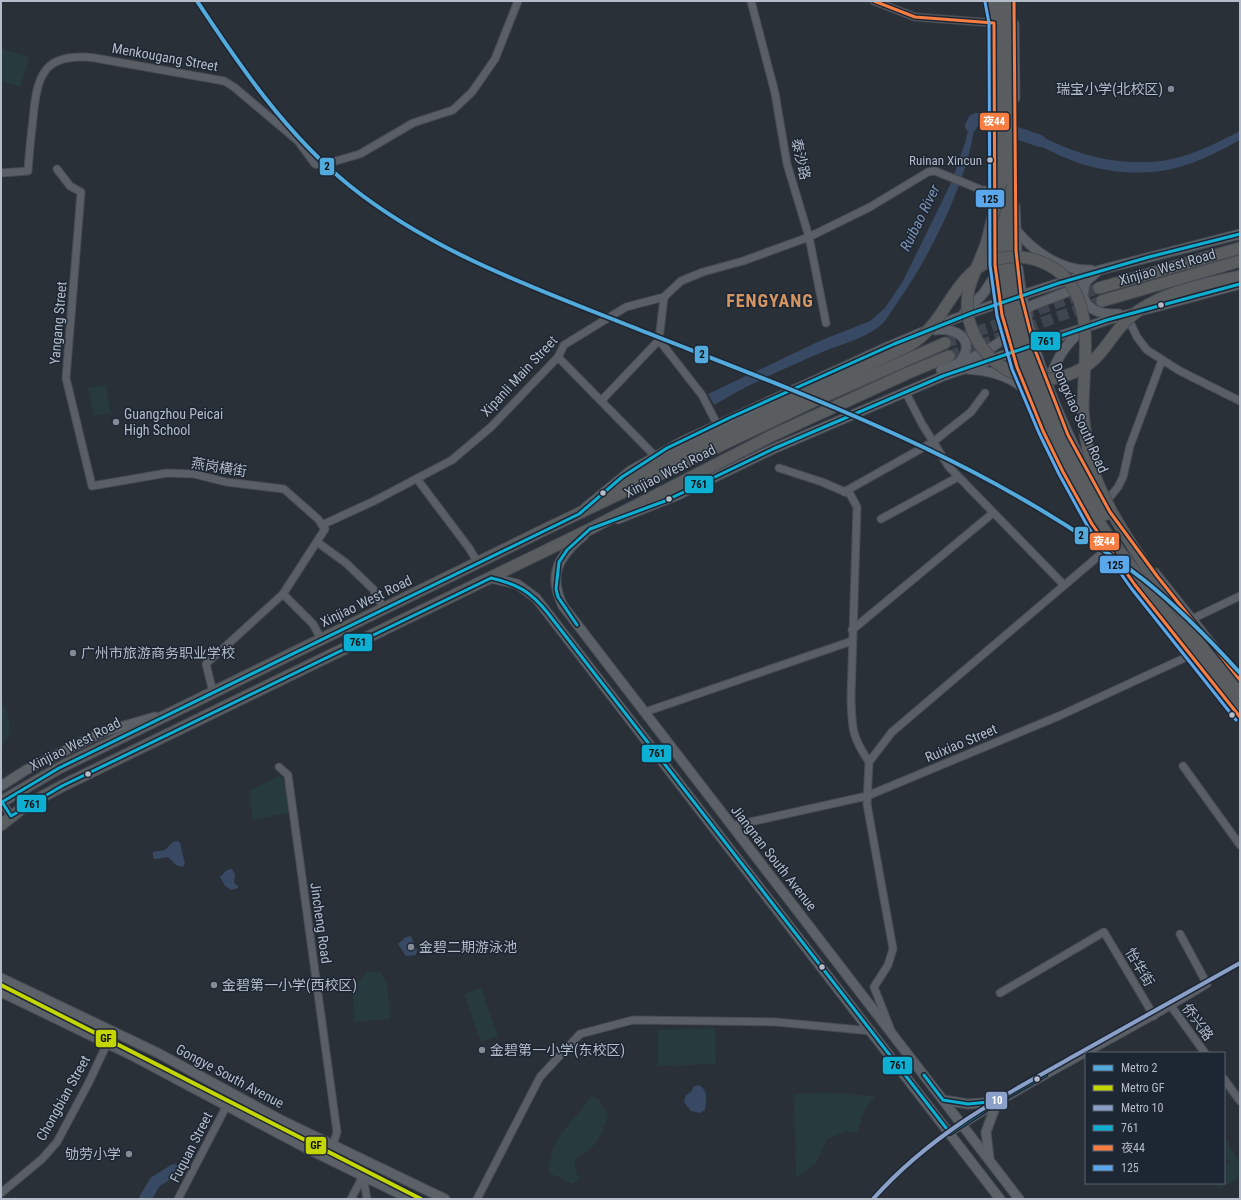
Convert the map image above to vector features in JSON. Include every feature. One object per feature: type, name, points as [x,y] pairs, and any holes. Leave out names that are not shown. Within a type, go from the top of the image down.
[{"type":"highway","points":[[990,1],[994,23]]},
{"type":"highway","points":[[1000,1],[998,186],[1002,257],[1009,318],[1024,370],[1055,441],[1079,489],[1109,536],[1240,705]]},
{"type":"highway","points":[[1009,1],[1011,252],[1016,302],[1024,339],[1042,390],[1083,476],[1121,537],[1240,690]]},
{"type":"highway","points":[[998,186],[987,240],[969,289],[967,306],[970,324],[978,342],[992,359],[1013,373],[1045,379],[1072,373],[1097,357],[1128,319],[1144,306],[1167,296],[1240,276]]},
{"type":"highway","name":"Xinjiao West Road","points":[[1098,288],[1240,248]]},
{"type":"highway","points":[[579,514],[625,482],[684,451],[916,342],[935,324],[962,282],[981,266],[1005,258],[1014,257],[1033,259],[1050,266],[1064,277],[1078,299],[1085,330],[1084,416],[1085,435],[1092,467],[1106,502],[1166,596]]},
{"type":"highway","name":"Xinjiao West Road","points":[[1102,301],[1240,261]]},
{"type":"highway","name":"Xinjiao West Road","points":[[1,802],[59,768],[166,714],[814,401],[945,343]]},
{"type":"highway","name":"Xinjiao West Road","points":[[1,824],[43,796],[88,773],[491,578],[771,436],[901,376],[949,356]]},
{"type":"main road","points":[[995,1],[994,23],[998,186],[996,274],[999,303],[1012,352],[1043,432],[1063,472],[1108,548],[1240,717]]},
{"type":"main road","name":"Dongxiao South Road","points":[[1014,1],[1016,230],[1021,295],[1034,346],[1049,387],[1074,445],[1105,504],[1144,558],[1240,680]]},
{"type":"main road","points":[[1016,230],[1037,252],[1062,265],[1078,269],[1100,270]]},
{"type":"main road","points":[[579,514],[613,484],[655,456],[717,424],[924,332],[1021,295],[1100,270],[1240,234]]},
{"type":"main road","points":[[1012,352],[1020,314],[1024,310],[1033,304],[1069,292],[1085,283],[1100,270]]},
{"type":"main road","points":[[960,317],[983,294],[996,274]]},
{"type":"main road","points":[[1085,283],[1082,296],[1089,307],[1100,313],[1127,315]]},
{"type":"main road","points":[[590,529],[678,495],[773,449],[905,391],[922,379],[961,366],[1034,346],[1083,328],[1240,284]]},
{"type":"main road","points":[[961,366],[1007,336],[1016,320],[1021,295]]},
{"type":"main road","points":[[1028,393],[1030,388],[1036,385],[1042,384],[1049,387],[1051,374],[1058,359],[1068,343],[1083,328]]},
{"type":"main road","points":[[924,332],[951,330],[960,334],[966,346],[961,366]]},
{"type":"main road","points":[[961,366],[1000,376],[1016,383],[1028,393]]},
{"type":"main road","name":"Jiangnan South Avenue","points":[[590,529],[567,550],[559,562],[556,589],[563,606],[1019,1199]]},
{"type":"main road","name":"Jiangnan South Avenue","points":[[491,578],[517,584],[536,598],[1000,1199]]},
{"type":"main road","points":[[1,786],[26,770],[103,732],[166,714]]},
{"type":"main road","name":"Gongye South Avenue","points":[[1,978],[158,1053],[250,1104],[445,1199]]},
{"type":"main road","points":[[1,992],[107,1043],[226,1107],[410,1199]]},
{"type":"main road","points":[[943,1100],[968,1104],[997,1102],[986,1132],[989,1160]]},
{"type":"main road","points":[[363,1176],[369,1162]]},
{"type":"street","name":"Menkougang Street","points":[[1,173],[28,171],[34,100],[38,81],[42,74],[58,60],[73,57],[95,58],[224,81],[240,91],[298,140],[315,164],[322,165],[354,156],[413,123],[453,110],[472,92],[495,59],[518,1]]},
{"type":"street","name":"泰沙路","points":[[751,1],[775,93],[787,164],[809,237],[826,323]]},
{"type":"street","points":[[874,1],[915,17],[994,23]]},
{"type":"street","name":"Yangang Street","points":[[58,169],[70,186],[81,192],[66,378],[92,486]]},
{"type":"street","name":"Xipanli Main Street","points":[[324,527],[452,460],[491,427],[558,357],[564,345],[626,307],[664,297],[681,281],[703,272],[743,262],[809,237],[870,207],[928,172],[935,171],[982,190],[998,186]]},
{"type":"street","points":[[602,400],[659,340],[664,297]]},
{"type":"street","points":[[1127,315],[1137,337],[1147,350],[1162,360],[1240,401]]},
{"type":"street","points":[[659,340],[702,395],[717,424]]},
{"type":"street","points":[[558,357],[602,400],[655,456]]},
{"type":"street","points":[[1105,504],[1118,487],[1123,477],[1130,446],[1162,360]]},
{"type":"street","points":[[905,391],[948,467],[1064,585]]},
{"type":"street","points":[[844,492],[933,442],[971,412],[985,393]]},
{"type":"street","points":[[779,468],[822,482],[850,494],[857,507],[852,630],[852,727],[856,742],[869,762]]},
{"type":"street","name":"燕岗横街","points":[[92,486],[167,473],[194,474],[226,482],[284,489],[324,527]]},
{"type":"street","points":[[881,519],[958,477]]},
{"type":"street","points":[[416,480],[469,548],[478,563]]},
{"type":"street","points":[[852,630],[993,513]]},
{"type":"street","points":[[213,692],[206,664],[283,594],[317,542],[324,527]]},
{"type":"street","points":[[317,542],[346,563],[373,589],[384,609]]},
{"type":"street","points":[[890,1030],[874,987],[888,965],[893,949],[867,804],[869,762],[892,732],[1108,548]]},
{"type":"street","points":[[283,594],[313,624],[321,639]]},
{"type":"street","points":[[1192,619],[1240,596]]},
{"type":"street","points":[[645,712],[852,641]]},
{"type":"street","name":"Ruixiao Street","points":[[732,826],[867,796],[1060,716],[1191,656]]},
{"type":"street","points":[[1183,766],[1240,845]]},
{"type":"street","name":"Jincheng Road","points":[[279,767],[288,776],[337,1132],[333,1145]]},
{"type":"street","points":[[1,802],[11,816]]},
{"type":"street","name":"怡华街","points":[[1000,993],[1104,932],[1154,1016]]},
{"type":"street","points":[[1088,1052],[1154,1016],[1207,984],[1180,934]]},
{"type":"street","name":"侨兴路","points":[[1171,1006],[1204,1052]]},
{"type":"street","points":[[477,1199],[540,1077],[580,1034],[633,1020],[776,1022],[872,1032]]},
{"type":"street","name":"Chongbian Street","points":[[1,1193],[42,1158],[57,1142],[89,1082],[113,1031]]},
{"type":"street","points":[[950,1133],[997,1102],[1085,1054]]},
{"type":"street","points":[[1225,1080],[1240,1101]]},
{"type":"street","name":"Fuquan Street","points":[[178,1199],[226,1107]]},
{"type":"street","points":[[351,1199],[363,1176]]},
{"type":"street","points":[[363,1176],[367,1199]]},
{"type":"green space","points":[[1,48],[29,57],[20,87],[1,81]]},
{"type":"green space","points":[[105,385],[111,413],[94,416],[88,388]]},
{"type":"green space","points":[[1,697],[10,723],[10,729],[6,741],[1,747]]},
{"type":"green space","points":[[281,775],[286,785],[288,813],[253,820],[249,791]]},
{"type":"green space","points":[[368,971],[381,972],[387,985],[391,1019],[354,1022],[353,987]]},
{"type":"green space","points":[[481,988],[498,1036],[481,1042],[464,994]]},
{"type":"green space","points":[[715,1028],[716,1064],[658,1066],[658,1030]]},
{"type":"green space","points":[[826,1093],[875,1096],[865,1109],[857,1133],[847,1131],[827,1139],[816,1163],[796,1177],[794,1094]]},
{"type":"green space","points":[[592,1096],[600,1100],[608,1117],[594,1145],[575,1160],[579,1180],[572,1184],[548,1172],[552,1151],[561,1134]]},
{"type":"green space","points":[[1225,1137],[1240,1164],[1240,1177],[1218,1189],[1216,1184],[1225,1184],[1225,1165],[1229,1163],[1225,1157]]},
{"type":"water","points":[[975,113],[981,113],[982,123],[975,124],[971,146],[964,170],[946,217],[935,241],[910,284],[882,324],[870,333],[778,371],[714,405],[708,394],[822,340],[870,321],[885,308],[903,281],[952,181],[965,143],[971,118]]},
{"type":"water","points":[[1027,130],[1086,155],[1110,160],[1136,162],[1160,161],[1181,157],[1207,147],[1240,131],[1240,140],[1192,163],[1176,168],[1140,173],[1102,169],[1079,163],[1026,139]]},
{"type":"water","points":[[178,841],[180,843],[185,864],[182,867],[176,865],[168,857],[153,858],[153,852],[165,850],[173,842]]},
{"type":"water","points":[[232,869],[235,875],[234,883],[238,886],[238,888],[231,890],[225,886],[220,877],[227,870]]},
{"type":"water","points":[[411,936],[417,950],[416,955],[406,956],[398,944],[406,937]]},
{"type":"water","points":[[699,1085],[706,1093],[705,1110],[700,1113],[691,1111],[684,1102],[686,1095],[691,1092],[694,1086]]},
{"type":"waterway","name":"Ruibao River","points":[[971,126],[974,120],[977,119],[1040,141]]},
{"type":"waterway","points":[[145,1199],[155,1182],[174,1170]]},
{"type":"tunnel","points":[[945,343],[1099,288]]},
{"type":"tunnel","points":[[949,356],[1102,301]]},
{"type":"metro line","name":"2","points":[[197,1],[266,100],[306,145],[350,186],[417,232],[453,251],[527,285],[771,382],[901,437],[965,468],[1027,501],[1086,538],[1144,580],[1194,625],[1240,673]]},
{"type":"metro line","name":"10","points":[[873,1199],[918,1155],[967,1119],[1019,1087],[1240,963]]},
{"type":"metro line","name":"GF","points":[[1,985],[421,1199]]},
{"type":"transit line","name":"夜44","points":[[874,1],[915,17],[994,23],[995,265],[1002,315],[1017,367],[1043,431],[1063,472],[1092,524],[1135,585],[1240,717]]},
{"type":"transit line","name":"夜44","points":[[1014,1],[1016,251],[1021,295],[1035,350],[1068,435],[1110,512],[1157,576],[1240,680]]},
{"type":"transit line","name":"125","points":[[985,2],[989,23],[990,265],[997,316],[1012,369],[1039,433],[1059,474],[1088,527],[1131,588],[1236,720]]},
{"type":"transit line","name":"761","points":[[1045,1075],[997,1102],[950,1133],[547,612],[535,599],[522,589],[500,580],[491,578],[62,786],[11,816],[2,802],[59,768],[579,514],[622,477],[667,448],[729,418],[894,344],[972,313],[1059,283],[1149,257],[1240,234]]},
{"type":"transit line","name":"761","points":[[577,625],[558,597],[556,589],[559,562],[567,550],[590,529],[665,501],[773,449],[943,376],[1107,320],[1240,284]]},
{"type":"transit line","name":"761","points":[[924,1075],[943,1100],[968,1104],[999,1101]]},
{"type":"place","name":"瑞宝小学(北校区)","points":[[1171,89]]},
{"type":"place","name":"Ruinan Xincun","points":[[990,160]]},
{"type":"place","name":"Guangzhou Peicai High School","points":[[116,422]]},
{"type":"place","name":"广州市旅游商务职业学校","points":[[73,653]]},
{"type":"place","name":"金碧二期游泳池","points":[[411,947]]},
{"type":"place","name":"金碧第一小学(西校区)","points":[[214,985]]},
{"type":"place","name":"金碧第一小学(东校区)","points":[[482,1050]]},
{"type":"place","name":"劬劳小学","points":[[129,1154]]},
{"type":"district","name":"FENGYANG","points":[[770,300]]}]
